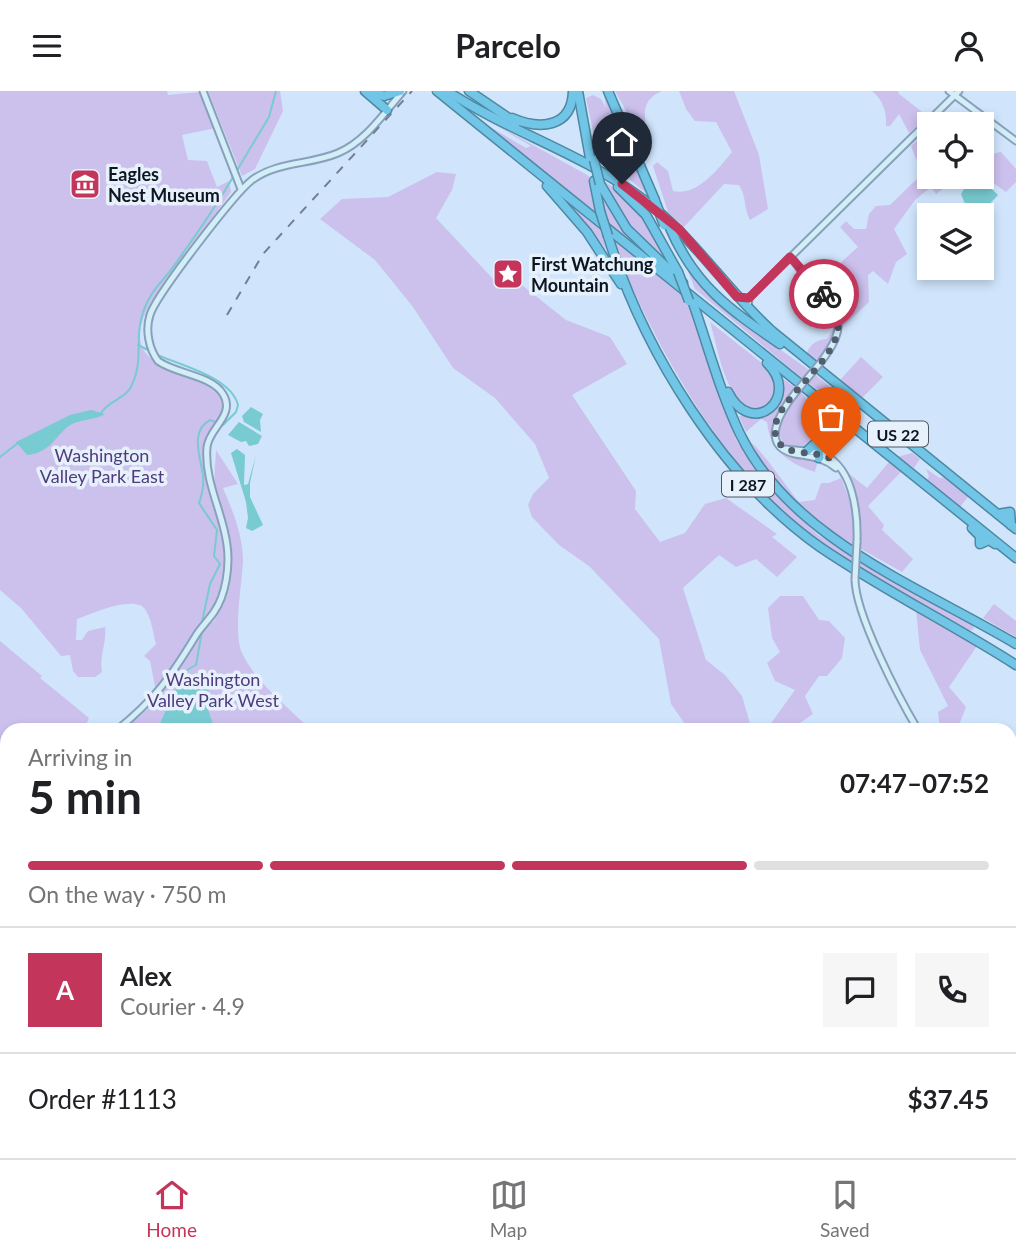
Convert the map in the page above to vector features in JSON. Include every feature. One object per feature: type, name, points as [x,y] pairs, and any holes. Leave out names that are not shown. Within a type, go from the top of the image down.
[{"type":"highway","points":[[369,91],[384,96],[402,91]]},
{"type":"highway","points":[[369,91],[387,110]]},
{"type":"highway","name":"US 22","points":[[437,91],[1016,558]]},
{"type":"highway","name":"US 22","points":[[447,91],[518,129],[590,161],[661,212],[751,313],[998,515],[1010,512],[1014,527]]},
{"type":"highway","points":[[470,91],[504,115],[590,161]]},
{"type":"highway","points":[[504,115],[533,126],[552,125],[568,113],[575,91]]},
{"type":"highway","name":"I 287","points":[[575,91],[597,183],[600,211],[646,326],[713,439],[739,473],[776,512],[835,557],[1016,665]]},
{"type":"highway","name":"I 287","points":[[608,91],[667,226],[681,275],[732,415],[752,455],[777,490],[803,516],[845,546],[1016,644]]},
{"type":"highway","points":[[518,129],[627,195],[657,231],[681,275]]},
{"type":"highway","points":[[539,174],[596,243],[646,326]]},
{"type":"highway","points":[[597,183],[620,220],[652,256],[827,402],[828,407]]},
{"type":"highway","points":[[667,226],[688,265],[712,294],[809,362]]},
{"type":"highway","points":[[718,374],[740,409],[752,414],[765,411],[776,400],[779,386],[776,373],[761,353]]},
{"type":"highway","points":[[810,392],[818,406],[819,455]]},
{"type":"highway","points":[[820,422],[826,413],[840,416]]},
{"type":"highway","points":[[807,451],[819,440]]},
{"type":"street","points":[[203,91],[242,189]]},
{"type":"street","points":[[125,723],[153,699],[180,666],[220,601],[229,560],[224,528],[211,489],[207,451],[209,439],[222,419],[226,401],[218,388],[165,366],[153,353],[148,331],[152,309],[242,189],[271,170],[345,150],[364,136],[402,91]]},
{"type":"street","points":[[949,91],[957,93],[1016,141]]},
{"type":"street","points":[[751,313],[747,305],[749,298],[957,93]]},
{"type":"street","points":[[790,257],[807,279],[829,299],[837,318],[834,343],[779,414],[775,425],[777,438],[793,454],[819,455]]},
{"type":"street","points":[[737,297],[749,298]]},
{"type":"street","points":[[786,449],[819,455],[834,462],[843,475],[855,506],[857,594],[883,662],[914,723]]},
{"type":"green space","name":"Washington Valley Park East","points":[[0,91],[167,91],[168,95],[199,92],[216,128],[182,135],[188,160],[207,161],[217,187],[229,181],[231,192],[150,304],[141,328],[142,346],[151,358],[217,390],[229,403],[225,415],[207,435],[203,448],[210,483],[224,534],[226,554],[220,587],[203,630],[214,621],[222,604],[231,559],[216,504],[216,450],[238,484],[223,488],[237,524],[243,552],[239,644],[255,674],[304,723],[130,723],[148,709],[157,697],[150,661],[144,656],[156,644],[146,611],[141,606],[124,604],[77,619],[76,640],[82,640],[88,631],[105,627],[102,672],[95,677],[78,677],[73,671],[70,655],[61,656],[21,608],[0,590]]},
{"type":"green space","points":[[208,91],[280,91],[283,111],[255,169],[242,176]]},
{"type":"green space","points":[[604,91],[648,195],[622,173],[599,160],[586,98],[593,95],[601,99],[606,108]]},
{"type":"green space","points":[[615,91],[662,91],[648,101],[643,141]]},
{"type":"green space","points":[[679,91],[734,91],[759,155],[768,209],[750,220],[739,185],[724,184],[684,227],[668,212],[653,166],[657,162],[668,171],[673,191],[682,192],[707,180],[732,152],[716,122],[695,121],[686,109]]},
{"type":"green space","points":[[872,91],[899,91],[898,93],[922,112],[917,112],[917,125],[909,133],[899,114],[890,126],[886,126],[884,107]]},
{"type":"green space","points":[[482,117],[589,176],[596,217],[480,121],[526,148],[531,146]]},
{"type":"green space","points":[[917,141],[917,161],[911,146]]},
{"type":"green space","points":[[1001,152],[1016,169],[1016,182],[1006,192],[994,184],[994,153]]},
{"type":"green space","points":[[437,172],[456,174],[452,190],[436,218],[494,280],[507,284],[513,278],[566,320],[610,337],[627,364],[572,395],[636,491],[635,509],[660,542],[685,533],[705,504],[726,498],[777,534],[772,537],[797,557],[777,577],[756,559],[736,567],[719,555],[683,588],[706,660],[725,675],[742,696],[750,723],[684,723],[671,704],[659,639],[589,566],[559,545],[532,517],[528,505],[533,494],[549,478],[535,444],[495,398],[453,368],[413,307],[375,260],[320,219],[342,199],[388,197]]},
{"type":"green space","points":[[917,179],[917,189],[929,189],[915,200],[894,229],[907,254],[896,262],[888,284],[873,271],[868,275],[869,302],[840,329],[838,317],[857,305],[853,289],[842,273],[824,290],[814,281],[829,273],[858,247],[840,227],[846,221],[854,229],[866,229],[869,214],[876,206],[890,205]]},
{"type":"green space","points":[[602,180],[636,210],[654,234],[677,274],[622,218]]},
{"type":"green space","points":[[603,200],[627,235],[660,267],[608,227]]},
{"type":"green space","points":[[573,207],[600,230],[607,250],[571,209]]},
{"type":"green space","points":[[614,240],[687,300],[736,440],[767,487],[818,535],[973,625],[974,629],[969,631],[827,546],[776,505],[746,474],[693,400],[669,360],[629,281]]},
{"type":"green space","points":[[685,264],[716,300],[833,389],[820,391],[803,379],[695,289]]},
{"type":"green space","points":[[710,322],[767,367],[776,381],[772,397],[766,405],[751,409],[734,393],[723,371]]},
{"type":"green space","points":[[835,325],[830,344],[816,360],[807,353],[808,350],[820,340],[827,339]]},
{"type":"green space","points":[[861,357],[883,377],[862,398],[840,380]]},
{"type":"green space","points":[[783,379],[796,388],[775,421],[777,444],[818,460],[815,472],[797,465],[783,455],[772,441],[767,422],[761,419],[746,432],[739,416],[772,411],[779,400]]},
{"type":"green space","points":[[800,391],[816,411],[816,439],[805,450],[785,445],[779,431],[782,417]]},
{"type":"green space","points":[[750,442],[799,502],[815,500],[821,483],[841,478],[852,507],[854,545],[794,501],[770,473]]},
{"type":"green space","points":[[912,453],[920,459],[914,468],[897,457]]},
{"type":"green space","points":[[889,462],[901,472],[868,506],[884,525],[882,530],[913,559],[902,572],[861,549],[860,516],[848,473],[867,488]]},
{"type":"green space","points":[[926,469],[940,478],[946,477],[968,497],[960,507],[927,480],[929,476]]},
{"type":"green space","points":[[780,596],[803,596],[819,620],[829,621],[845,638],[842,658],[827,676],[819,676],[805,696],[813,714],[800,723],[771,723],[795,690],[775,681],[767,663],[780,652],[772,638],[768,608]]},
{"type":"green space","points":[[994,604],[1016,621],[1016,637],[983,618]]},
{"type":"green space","points":[[916,610],[977,646],[949,687],[966,707],[960,723],[939,723],[938,712],[948,706],[920,650]]},
{"type":"green space","points":[[0,641],[89,718],[87,723],[0,723]]},
{"type":"shaded area","points":[[964,189],[992,189],[998,195],[991,203],[965,203],[961,194]]},
{"type":"shaded area","points":[[251,407],[263,414],[260,420],[261,432],[244,422],[242,416]]},
{"type":"shaded area","points":[[91,410],[105,414],[72,424],[48,446],[35,453],[27,455],[16,442],[70,415]]},
{"type":"shaded area","points":[[239,422],[262,436],[258,444],[249,446],[246,441],[241,442],[228,435]]},
{"type":"shaded area","points":[[237,449],[245,455],[244,485],[248,484],[256,455],[250,497],[263,525],[252,531],[246,528],[246,502],[231,453]]},
{"type":"shaded area","points":[[181,677],[210,683],[206,704],[213,723],[160,723]]},
{"type":"waterway","points":[[236,172],[269,117],[276,91]]},
{"type":"waterway","points":[[101,413],[132,385],[138,363],[141,321],[150,297],[233,177]]},
{"type":"waterway","points":[[138,345],[150,351]]},
{"type":"waterway","points":[[155,354],[215,379],[226,387],[238,405],[236,412],[223,425],[210,420],[204,425],[198,438],[203,479],[199,503],[217,530],[214,556],[220,564],[210,584],[202,622]]},
{"type":"waterway","points":[[0,457],[18,443]]},
{"type":"waterway","points":[[180,679],[182,673],[196,665],[202,631]]},
{"type":"railway","points":[[227,315],[263,254],[412,91]]},
{"type":"way so far","points":[[824,294],[834,307],[837,318],[834,343],[779,414],[775,430],[779,442],[786,449],[819,453],[831,459]]},
{"type":"place","name":"Eagles Nest Museum","points":[[85,184]]},
{"type":"place","name":"First Watchung Mountain","points":[[508,274]]},
{"type":"route","points":[[622,184],[679,229],[737,297],[749,298],[790,257],[807,279],[824,294]]},
{"type":"park label","name":"Washington Valley Park West","points":[[213,690]]}]
